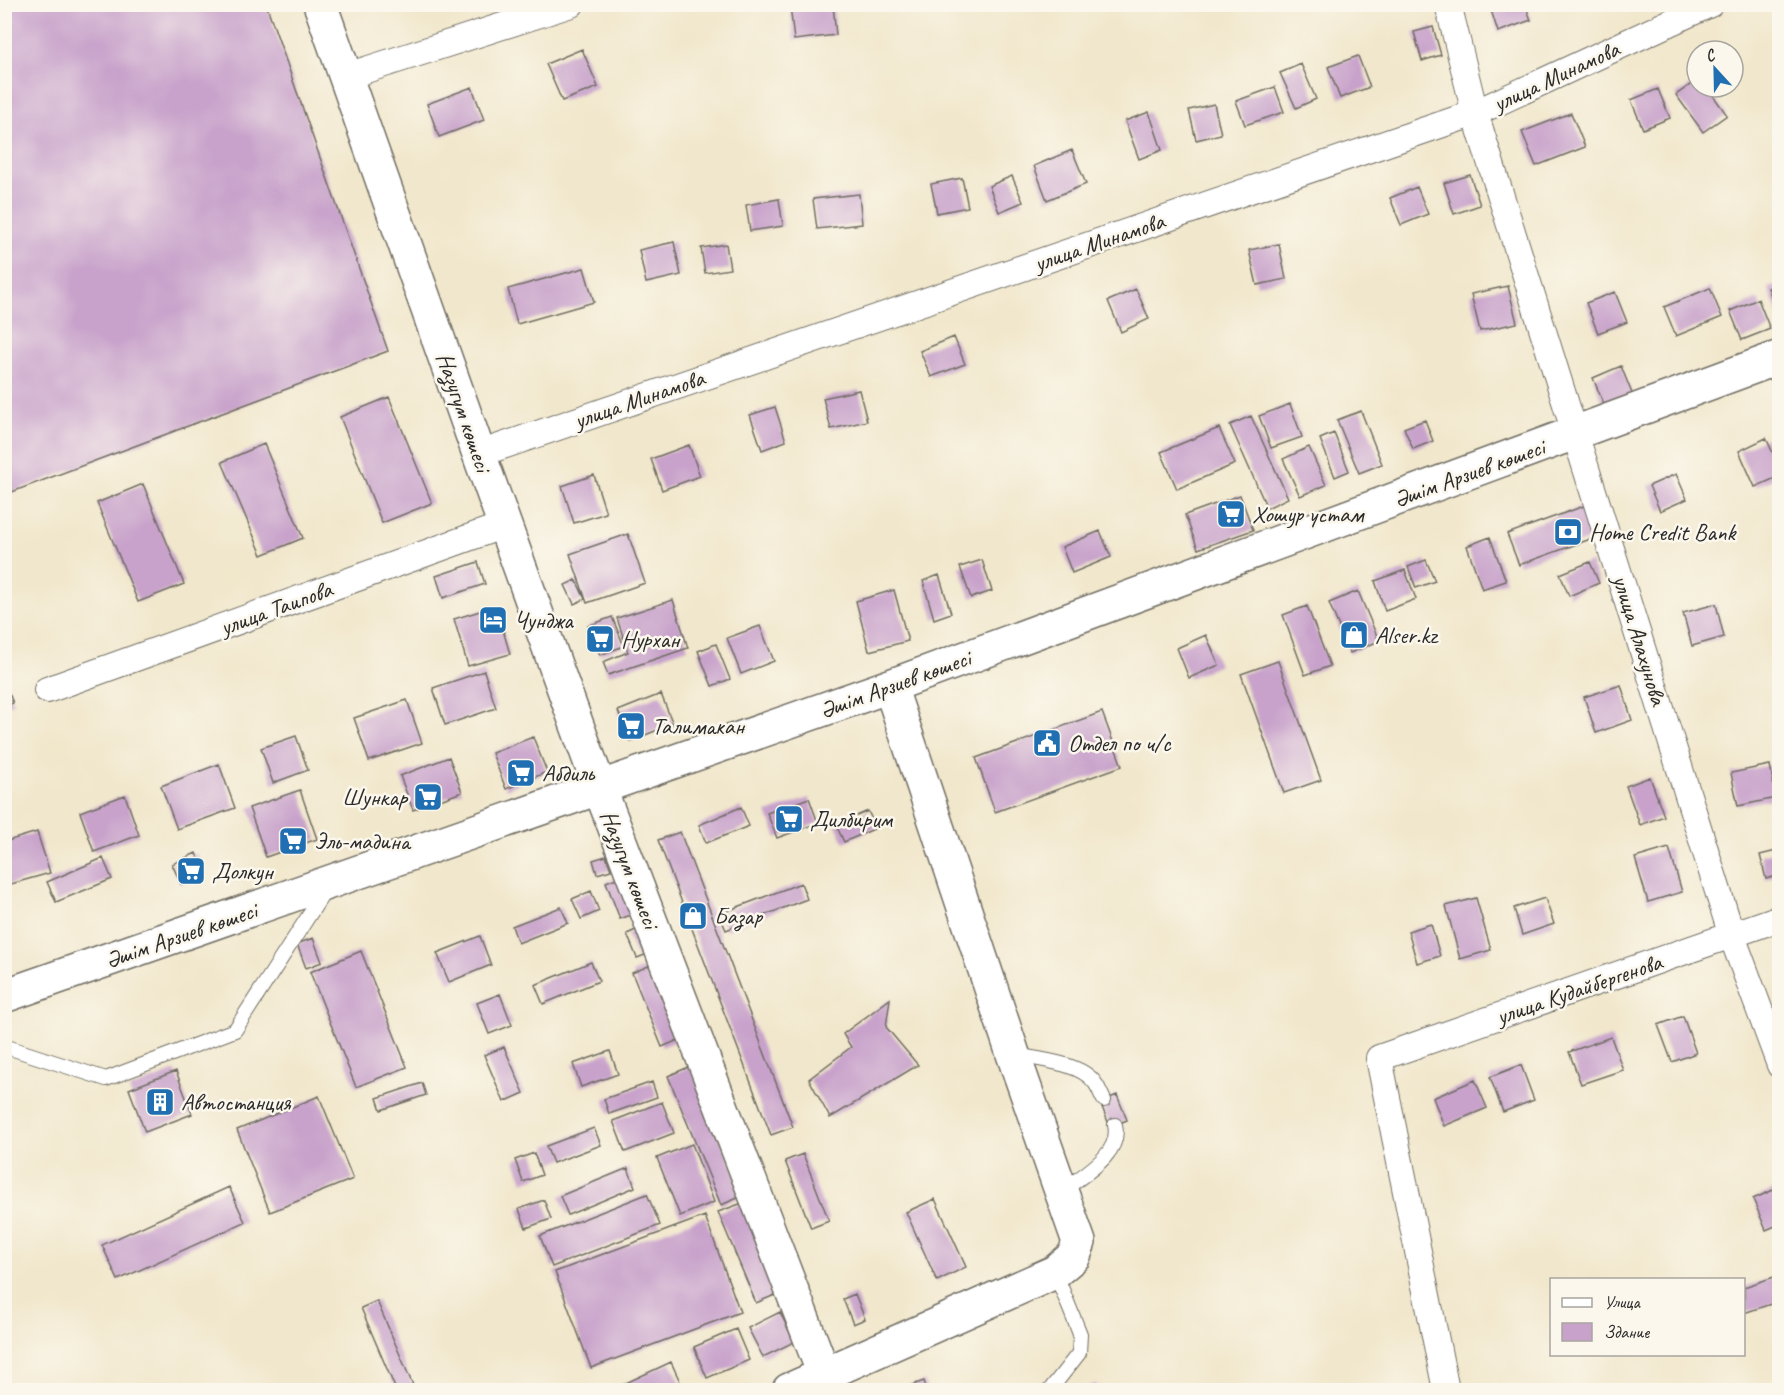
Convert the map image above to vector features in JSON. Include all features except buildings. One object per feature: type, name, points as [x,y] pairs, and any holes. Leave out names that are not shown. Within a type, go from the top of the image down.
[{"type":"street","name":"Назугум көшесі","points":[[320,4],[600,789],[827,1383]]},
{"type":"street","points":[[347,76],[571,4]]},
{"type":"street","name":"улица Алахунова","points":[[1448,4],[1475,113],[1732,936],[1779,1065]]},
{"type":"street","name":"улица Минамова","points":[[479,454],[1475,113],[1710,4]]},
{"type":"street","name":"Әшім Арзиев көшесі","points":[[4,996],[890,686],[1779,357]]},
{"type":"street","name":"улица Таипова","points":[[47,690],[504,525]]},
{"type":"street","points":[[789,1390],[827,1383],[1064,1264],[1079,1242],[1013,1054],[890,686]]},
{"type":"street","name":"улица Кудайбергенова","points":[[1446,1390],[1379,1058],[1779,918]]},
{"type":"lane","points":[[4,1046],[106,1079],[235,1030],[330,883]]},
{"type":"lane","points":[[1013,1054],[1065,1065],[1085,1074],[1096,1083],[1104,1100]]},
{"type":"lane","points":[[1062,1192],[1107,1156],[1116,1142],[1115,1125]]},
{"type":"lane","points":[[1050,1390],[1079,1353],[1080,1334],[1064,1264]]},
{"type":"place","name":"Хошур устам","points":[[1231,514]]},
{"type":"place","name":"Home Credit Bank","points":[[1568,532]]},
{"type":"place","name":"Чунджа","points":[[493,620]]},
{"type":"place","name":"Alser.kz","points":[[1354,635]]},
{"type":"place","name":"Нурхан","points":[[600,639]]},
{"type":"place","name":"Талимакан","points":[[631,726]]},
{"type":"place","name":"Отдел по ч/с","points":[[1047,743]]},
{"type":"place","name":"Абдиль","points":[[521,773]]},
{"type":"place","name":"Шункар","points":[[428,797]]},
{"type":"place","name":"Дилбирим","points":[[789,819]]},
{"type":"place","name":"Эль-мадина","points":[[293,841]]},
{"type":"place","name":"Долкун","points":[[191,871]]},
{"type":"place","name":"Базар","points":[[693,916]]},
{"type":"place","name":"Автостанция","points":[[160,1102]]}]
